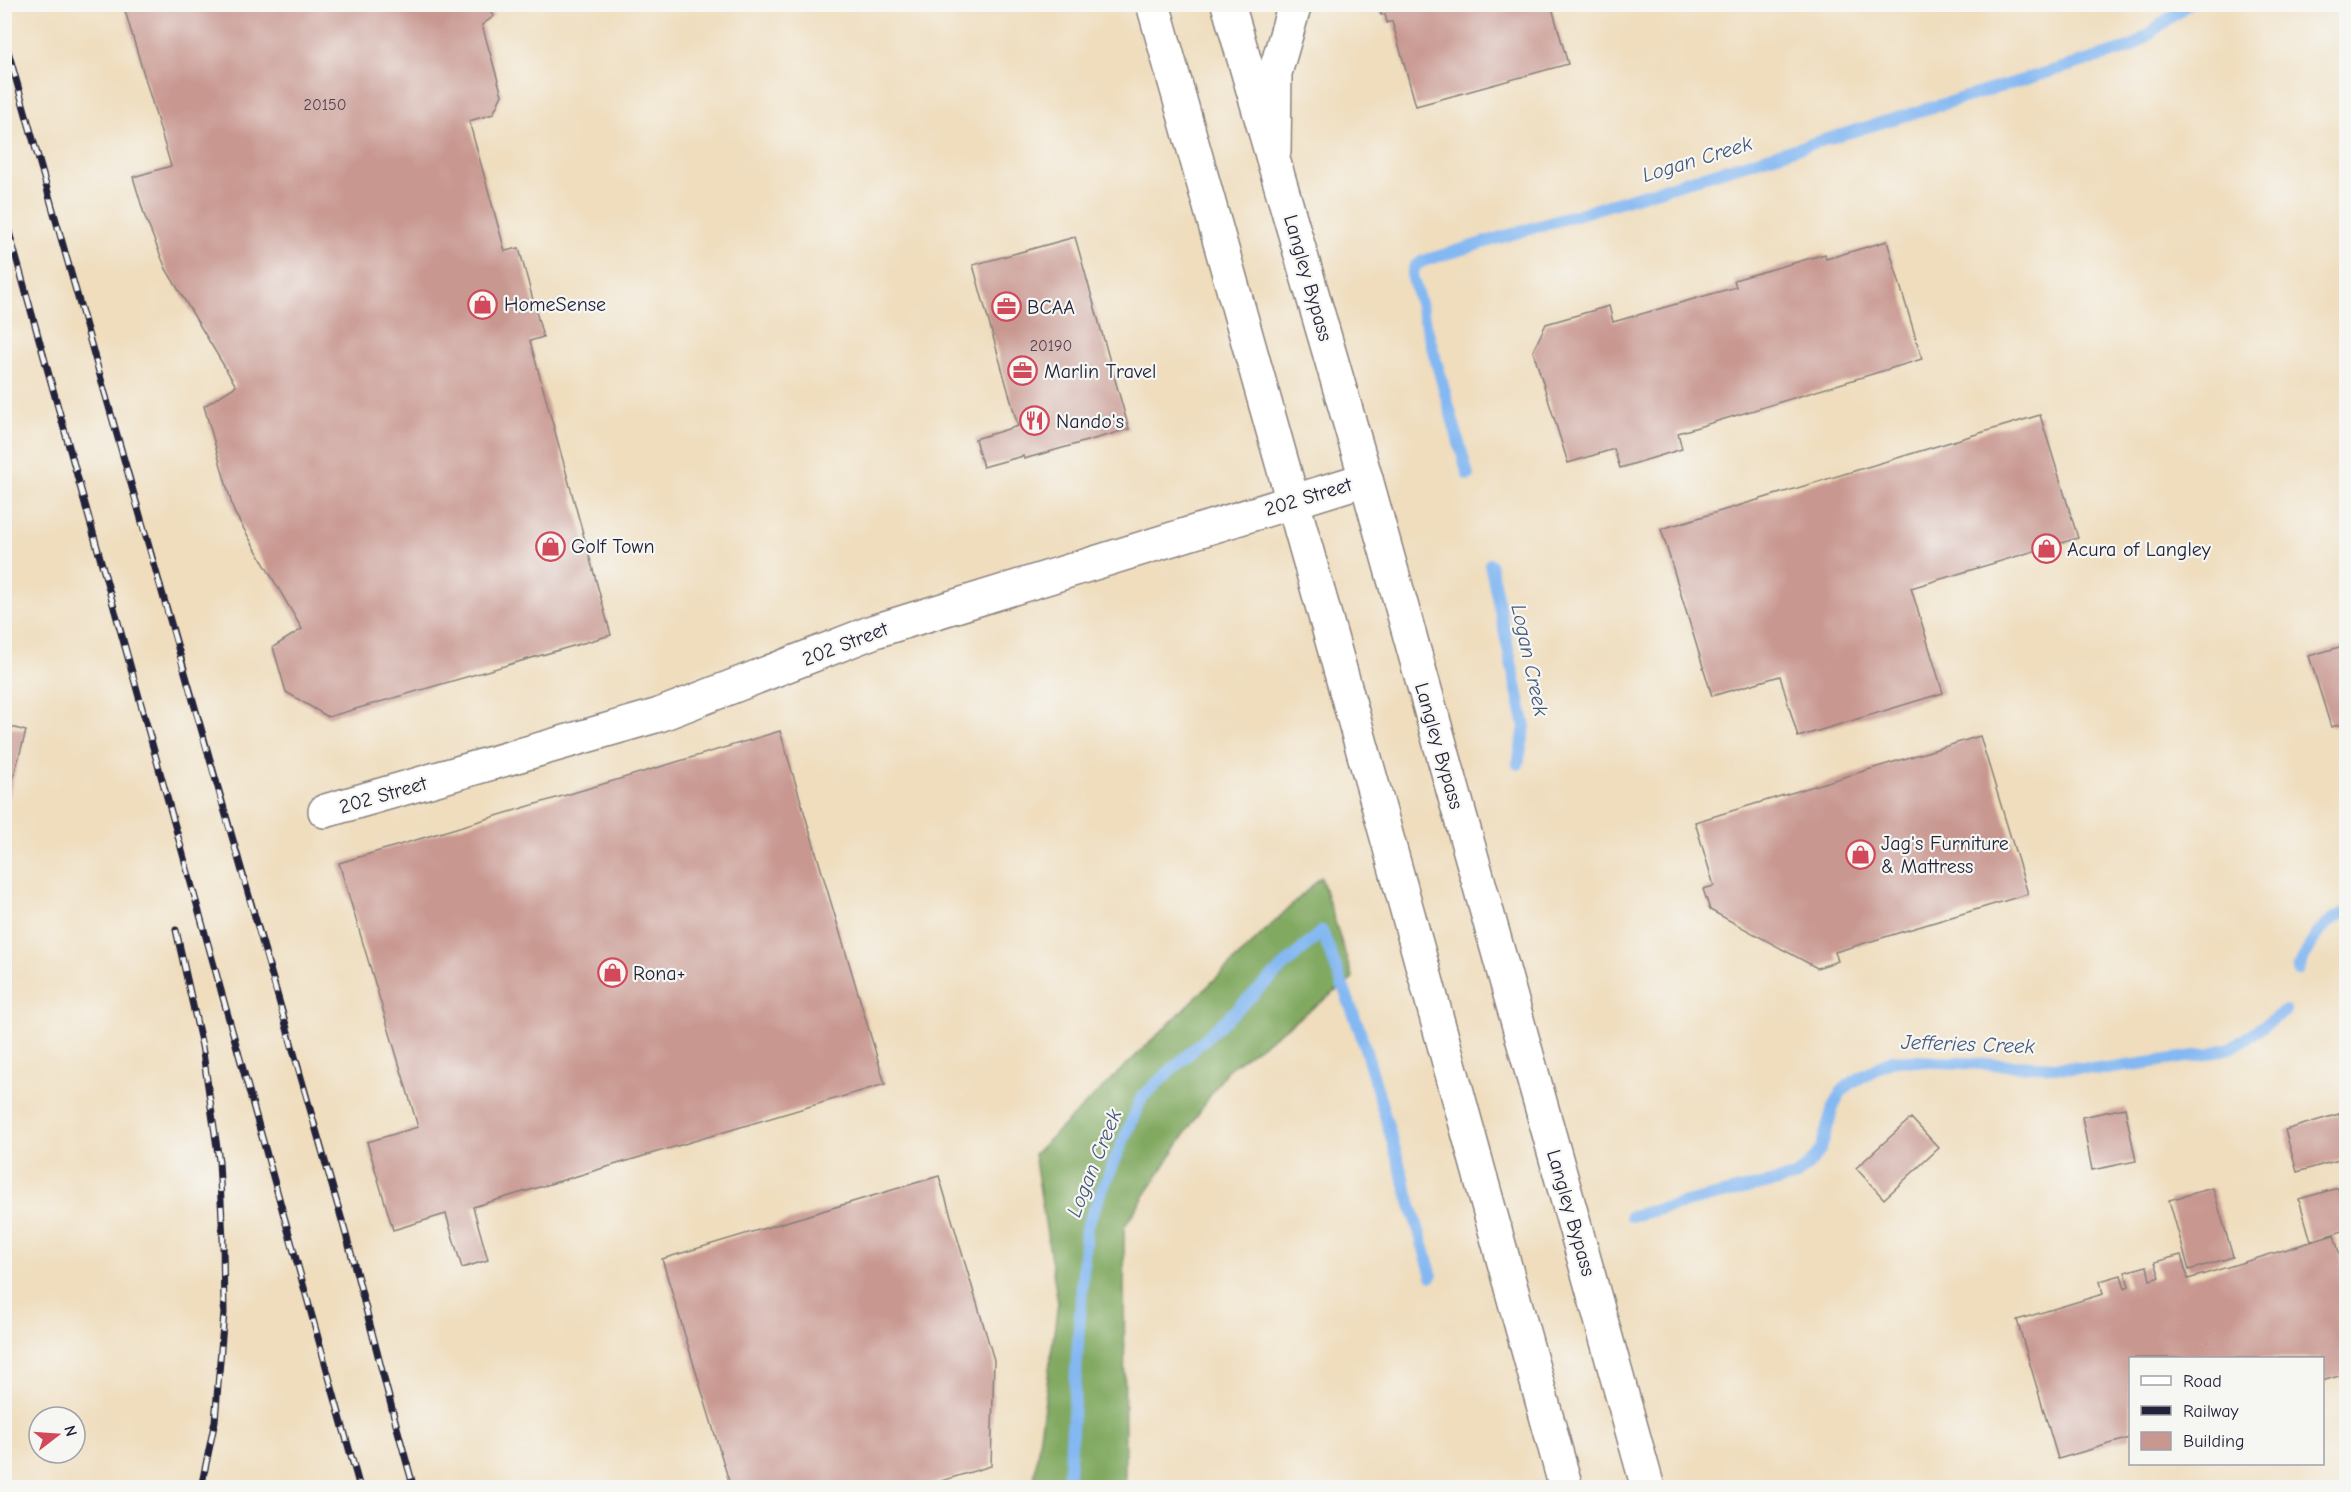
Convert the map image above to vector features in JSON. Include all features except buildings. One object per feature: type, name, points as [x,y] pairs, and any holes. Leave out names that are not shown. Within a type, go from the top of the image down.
[{"type":"main road","points":[[1153,4],[1566,1488]]},
{"type":"main road","name":"Langley Bypass","points":[[1227,4],[1366,479],[1648,1488]]},
{"type":"main road","points":[[1273,161],[1275,73],[1296,4]]},
{"type":"main road","name":"202 Street","points":[[325,811],[659,715],[875,631],[1366,479]]},
{"type":"green space","points":[[1321,877],[1353,979],[1227,1070],[1124,1227],[1125,1487],[1033,1487],[1058,1303],[1034,1154]]},
{"type":"waterway","name":"Logan Creek","points":[[1468,475],[1412,275],[1415,266],[1423,261],[2132,47],[2188,4]]},
{"type":"waterway","name":"Logan Creek","points":[[1490,564],[1525,727],[1518,764]]},
{"type":"waterway","name":"Jefferies Creek","points":[[2298,970],[2316,936],[2328,922],[2346,912]]},
{"type":"waterway","name":"Logan Creek","points":[[1068,1488],[1086,1228],[1142,1097],[1322,931],[1360,1031],[1432,1276]]},
{"type":"waterway","name":"Jefferies Creek","points":[[1631,1216],[1794,1177],[1809,1165],[1821,1149],[1833,1107],[1841,1092],[1851,1083],[1892,1060],[2106,1069],[2208,1054],[2233,1047],[2285,1011]]},
{"type":"railway","points":[[4,37],[343,1224],[414,1488]]},
{"type":"railway","points":[[4,214],[360,1488]]},
{"type":"railway","points":[[176,930],[202,1046],[219,1161],[223,1240],[224,1313],[215,1421],[201,1488]]},
{"type":"place","name":"HomeSense","points":[[483,304]]},
{"type":"place","name":"BCAA","points":[[1006,307]]},
{"type":"place","name":"Marlin Travel","points":[[1023,371]]},
{"type":"place","name":"Nando's","points":[[1035,421]]},
{"type":"place","name":"Golf Town","points":[[550,546]]},
{"type":"place","name":"Acura of Langley","points":[[2046,549]]},
{"type":"place","name":"Jag's Furniture & Mattress","points":[[1860,854]]},
{"type":"place","name":"Rona+","points":[[612,973]]}]
